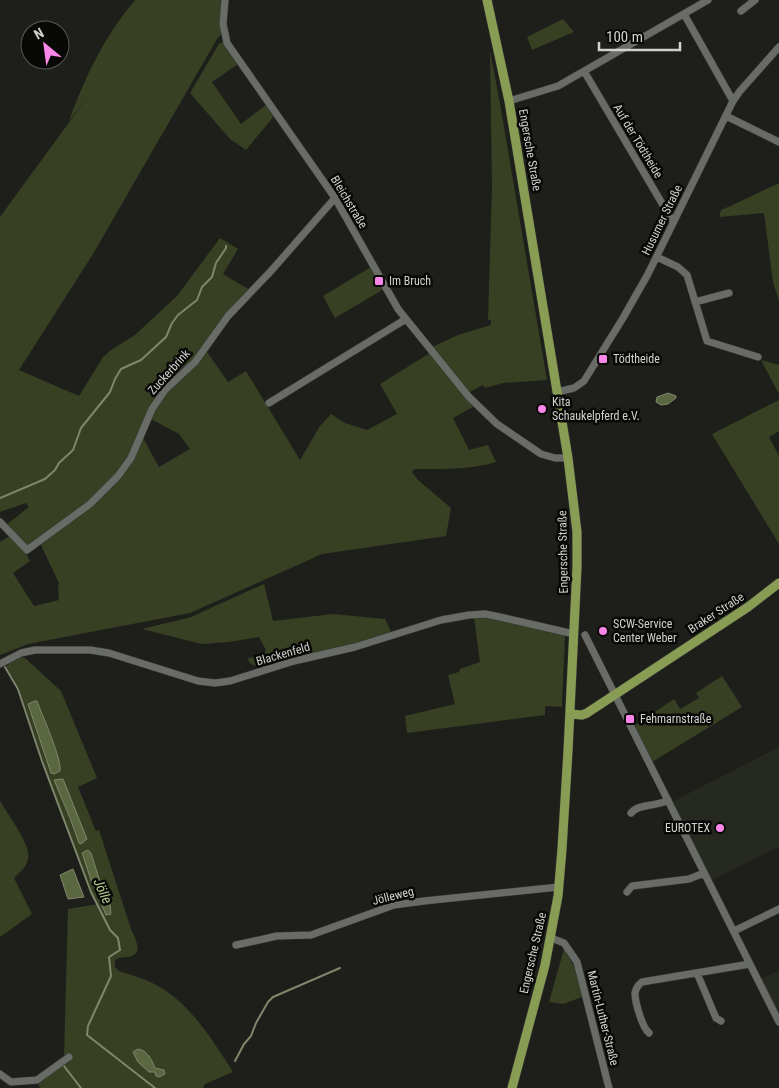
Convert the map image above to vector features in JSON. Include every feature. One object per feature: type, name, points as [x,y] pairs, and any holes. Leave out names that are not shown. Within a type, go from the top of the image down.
[{"type":"main road","name":"Engersche Straße","points":[[487,0],[509,101],[568,458],[577,532],[570,714],[559,887],[551,938],[512,1088]]},
{"type":"main road","name":"Braker Straße","points":[[570,714],[584,714],[748,607],[779,583]]},
{"type":"street","name":"Bleichstraße","points":[[225,0],[222,24],[227,43],[335,198],[406,320],[479,408],[498,424],[541,454],[555,458],[568,458]]},
{"type":"street","points":[[509,101],[558,86],[708,0]]},
{"type":"street","points":[[741,11],[755,0]]},
{"type":"street","points":[[684,14],[734,101]]},
{"type":"street","name":"Husumer Straße","points":[[557,392],[574,388],[588,376],[657,257],[734,101],[779,47]]},
{"type":"street","name":"Auf der Tödtheide","points":[[584,72],[673,222]]},
{"type":"street","points":[[726,116],[779,142]]},
{"type":"street","name":"Zuckerbrink","points":[[0,522],[27,550],[90,504],[105,490],[131,458],[152,409],[165,390],[195,362],[228,316],[272,271],[335,198]]},
{"type":"street","points":[[657,257],[683,270],[687,275],[707,341],[758,357]]},
{"type":"street","points":[[695,302],[729,293]]},
{"type":"street","points":[[269,403],[406,320]]},
{"type":"street","name":"Blackenfeld","points":[[0,664],[20,653],[35,650],[90,650],[109,653],[198,681],[215,683],[230,682],[294,662],[355,647],[441,620],[469,615],[485,614],[574,634]]},
{"type":"street","points":[[585,635],[779,1022]]},
{"type":"street","points":[[631,813],[636,808],[657,805],[668,800]]},
{"type":"street","points":[[626,892],[632,886],[690,879],[704,873]]},
{"type":"street","name":"Jölleweg","points":[[236,945],[277,936],[311,935],[394,905],[424,900],[559,887]]},
{"type":"street","points":[[734,931],[779,908]]},
{"type":"street","name":"Martin-Luther-Straße","points":[[551,938],[564,943],[577,962],[609,1088]]},
{"type":"street","points":[[649,1033],[643,1025],[635,995],[639,984],[645,981],[750,964]]},
{"type":"street","points":[[697,973],[716,1018],[721,1021]]},
{"type":"street","points":[[0,1074],[11,1082],[37,1080],[69,1058]]},
{"type":"shaded area","points":[[135,0],[223,0],[220,15],[222,33],[93,254],[19,370],[79,396],[103,357],[135,335],[177,296],[220,238],[238,249],[223,274],[250,290],[205,344],[207,352],[228,382],[246,371],[300,460],[320,426],[331,414],[345,423],[367,430],[397,414],[380,384],[430,353],[473,407],[453,418],[469,450],[488,445],[496,462],[466,468],[414,469],[412,472],[418,480],[451,508],[446,536],[322,554],[190,613],[28,644],[0,655],[0,542],[10,536],[6,525],[29,507],[26,503],[0,512],[0,217],[89,95],[69,121],[97,57],[124,13]],"holes":[[[151,419],[179,434],[190,449],[159,467],[142,436]],[[40,543],[59,583],[59,600],[34,606],[13,573],[30,561],[25,552]]]},
{"type":"shaded area","points":[[563,19],[574,32],[532,50],[527,37]]},
{"type":"shaded area","points":[[223,42],[238,64],[212,82],[241,124],[266,105],[274,116],[246,150],[230,139],[190,93],[219,44]]},
{"type":"shaded area","points":[[490,51],[547,380],[503,383],[485,388],[483,385],[470,392],[432,347],[458,335],[491,325],[491,320],[488,320],[492,188]]},
{"type":"shaded area","points":[[779,183],[779,301],[773,282],[764,213],[719,217],[721,210]]},
{"type":"shaded area","points":[[371,267],[384,289],[335,318],[323,296]]},
{"type":"shaded area","points":[[761,360],[779,365],[779,394]]},
{"type":"shaded area","points":[[779,400],[779,431],[769,437],[779,456],[779,544],[712,434]]},
{"type":"shaded area","points":[[264,584],[273,621],[333,614],[385,619],[391,632],[355,644],[259,667],[251,664],[247,659],[264,653],[266,650],[259,637],[202,644],[142,629],[191,617]]},
{"type":"shaded area","points":[[484,617],[565,635],[562,707],[545,706],[545,715],[407,733],[405,716],[455,704],[448,675],[480,662],[474,618]]},
{"type":"shaded area","points":[[20,657],[25,658],[61,691],[97,778],[78,787],[96,831],[99,830],[137,946],[136,953],[133,956],[115,960],[115,967],[119,971],[144,979],[158,986],[181,1003],[200,1024],[233,1072],[205,1084],[203,1088],[40,1088],[38,1083],[71,1059],[64,1058],[68,909],[98,904],[49,778],[19,688],[6,666]]},
{"type":"shaded area","points":[[722,676],[742,707],[652,762],[634,726],[674,699],[680,709],[699,698],[696,693]]},
{"type":"shaded area","points":[[779,747],[779,847],[712,880],[672,802]]},
{"type":"shaded area","points":[[0,801],[23,838],[28,853],[27,862],[14,878],[32,914],[0,937]]},
{"type":"shaded area","points":[[564,949],[575,968],[582,997],[563,1004],[549,1002]]},
{"type":"shaded area","points":[[779,970],[779,1014],[761,979]]},
{"type":"water","points":[[668,393],[676,396],[676,398],[668,404],[661,405],[656,402],[657,397]]},
{"type":"water","points":[[37,701],[58,757],[60,771],[54,774],[51,773],[28,704]]},
{"type":"water","points":[[63,779],[87,839],[81,844],[54,780]]},
{"type":"water","points":[[88,850],[91,853],[104,894],[110,904],[111,914],[106,915],[91,880],[82,853]]},
{"type":"water","points":[[73,869],[84,897],[68,899],[60,875]]},
{"type":"water","points":[[138,1049],[147,1053],[155,1068],[164,1070],[165,1074],[159,1077],[156,1076],[155,1072],[149,1072],[138,1062],[133,1052]]},
{"type":"waterway","points":[[0,498],[45,479],[73,450],[81,428],[110,392],[121,369],[141,360],[166,337],[178,315],[197,300],[202,287],[212,277],[216,263],[226,246]]},
{"type":"waterway","name":"Jölle","points":[[5,667],[18,689],[42,761],[91,892],[110,930],[118,938],[120,950],[109,957],[111,976],[88,1026],[87,1035],[155,1088]]},
{"type":"waterway","points":[[235,1061],[244,1044],[251,1036],[268,1002],[273,997],[340,968]]},
{"type":"waterway","points":[[64,1066],[81,1088]]},
{"type":"place","name":"Im Bruch","points":[[379,281]]},
{"type":"place","name":"Tödtheide","points":[[603,359]]},
{"type":"place","name":"Kita Schaukelpferd e.V.","points":[[542,409]]},
{"type":"place","name":"SCW-Service Center Weber","points":[[603,631]]},
{"type":"place","name":"Fehmarnstraße","points":[[630,719]]},
{"type":"place","name":"EUROTEX","points":[[720,828]]}]
